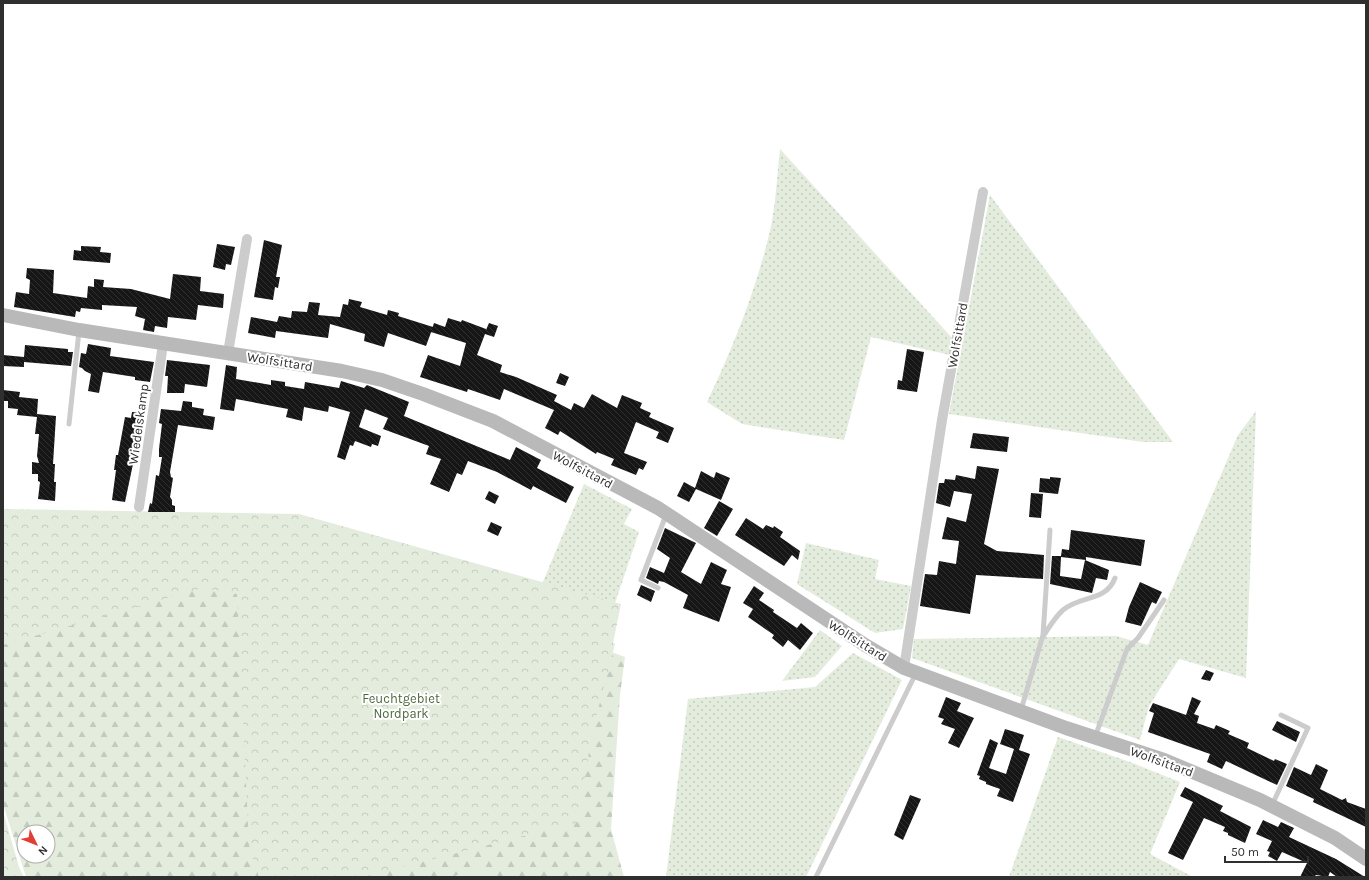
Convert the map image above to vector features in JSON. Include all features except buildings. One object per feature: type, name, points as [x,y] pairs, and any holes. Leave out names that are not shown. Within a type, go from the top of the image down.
[{"type":"street","name":"Wolfsittard","points":[[910,671],[942,420],[983,192]]},
{"type":"street","name":"Wolfsittard","points":[[228,353],[248,239]]},
{"type":"street","name":"Wolfsittard","points":[[3,315],[79,330],[163,344],[349,372],[382,380],[458,406],[493,422],[666,514],[865,645],[910,671],[1095,738],[1164,760],[1271,806],[1336,838],[1366,859]]},
{"type":"street","name":"Wiedelskamp","points":[[139,507],[163,344]]},
{"type":"lane","points":[[69,424],[79,330]]},
{"type":"lane","points":[[658,588],[641,580],[666,514]]},
{"type":"lane","points":[[1020,711],[1043,636],[1050,530]]},
{"type":"lane","points":[[1043,636],[1064,609],[1077,602],[1101,595],[1113,583],[1115,578]]},
{"type":"lane","points":[[1095,738],[1127,649],[1138,638],[1164,600]]},
{"type":"lane","points":[[816,877],[910,671]]},
{"type":"lane","points":[[1271,806],[1308,728],[1281,715]]},
{"type":"green space","points":[[780,149],[952,338],[950,355],[871,337],[844,440],[742,424],[707,402],[726,361],[758,275],[774,211]]},
{"type":"green space","points":[[990,195],[1173,442],[1143,442],[949,414]]},
{"type":"green space","points":[[1256,411],[1246,678],[1179,659],[1149,706],[1140,740],[912,658],[914,639],[1116,636],[1148,645],[1238,435]]},
{"type":"green space","points":[[584,484],[632,509],[624,524],[639,532],[614,606],[542,584]]},
{"type":"green space","name":"Feuchtgebiet Nordpark","points":[[3,509],[299,514],[621,604],[613,643],[615,644],[592,733],[578,822],[363,877],[259,877],[249,845],[237,594],[203,588],[3,645]]},
{"type":"green space","points":[[3,522],[606,650],[625,657],[620,695],[611,829],[624,877],[26,877],[22,864],[56,864],[56,824],[16,824],[16,845],[3,804]]},
{"type":"green space","points":[[806,543],[879,560],[875,579],[911,586],[903,629],[875,633],[797,584]]},
{"type":"green space","points":[[820,630],[842,646],[815,677],[782,681]]},
{"type":"green space","points":[[853,653],[902,680],[806,877],[666,877],[688,699],[815,687]]},
{"type":"green space","points":[[1058,737],[1130,762],[1180,782],[1150,854],[1193,877],[1009,877]]},
{"type":"green space","points":[[3,811],[16,856],[16,864],[18,864],[24,877],[3,877]]},
{"type":"green space","points":[[479,868],[482,877],[451,877]]}]
